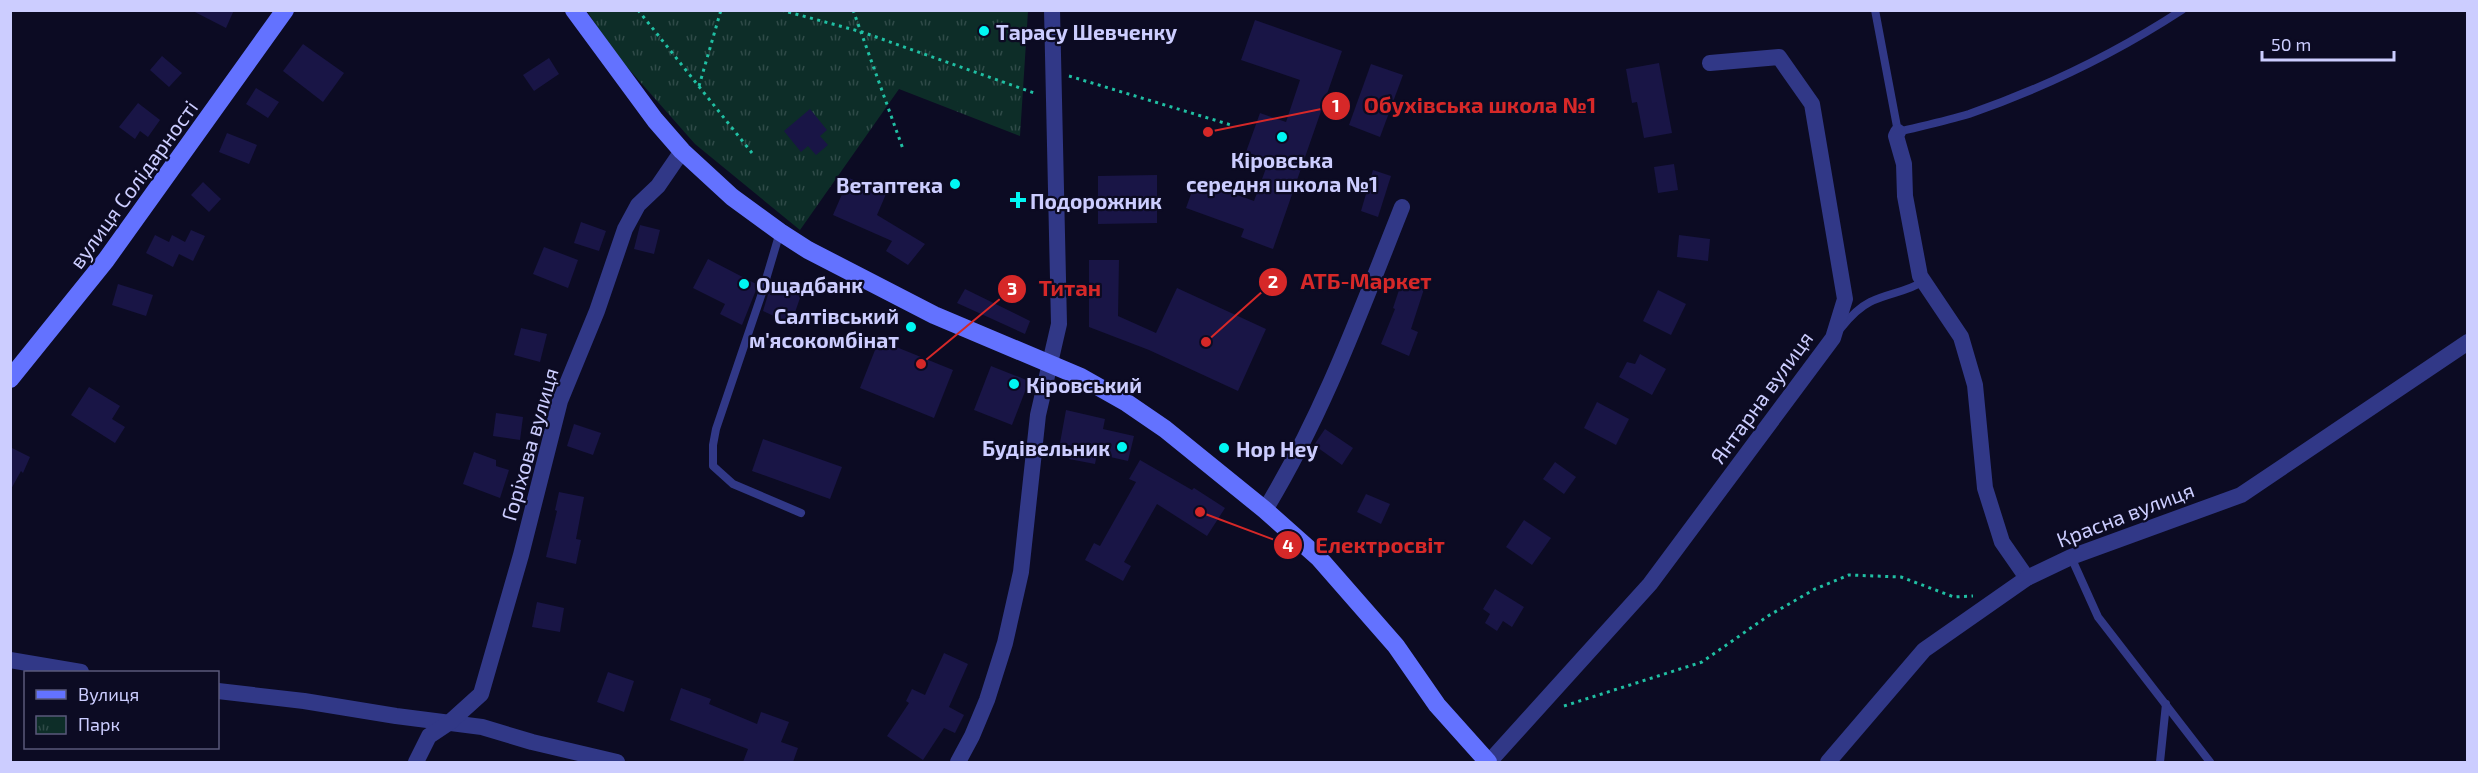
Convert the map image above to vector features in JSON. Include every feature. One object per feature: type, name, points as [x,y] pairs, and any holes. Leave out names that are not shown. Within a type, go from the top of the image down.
[{"type":"street","name":"вулиця Солідарності","points":[[10,379],[106,260],[285,10]]},
{"type":"street","points":[[574,10],[655,120],[682,151],[732,197],[780,232],[808,250],[934,315],[1081,377],[1127,403],[1165,429],[1265,510],[1320,558],[1396,646],[1437,705],[1488,762]]},
{"type":"street","points":[[958,762],[987,700],[1005,643],[1021,572],[1038,415],[1059,324],[1052,10]]},
{"type":"street","name":"Янтарна вулиця","points":[[1488,762],[1650,584],[1833,338],[1845,299],[1812,104],[1779,57],[1710,63]]},
{"type":"street","points":[[1899,132],[1896,136],[1904,164],[1905,196],[1920,276],[1961,337],[1975,385],[1985,488],[2002,542],[2026,578]]},
{"type":"street","name":"Горіхова вулиця","points":[[416,762],[429,736],[450,722],[481,694],[560,401],[597,311],[625,229],[638,205],[658,186],[682,151]]},
{"type":"street","points":[[1265,510],[1292,466],[1332,382],[1402,207]]},
{"type":"street","name":"Красна вулиця","points":[[1828,762],[1924,650],[2026,578],[2070,558],[2241,495],[2468,342]]},
{"type":"street","points":[[10,660],[75,671]]},
{"type":"street","points":[[219,691],[482,727],[532,742],[617,762]]},
{"type":"lane","points":[[1875,10],[1899,132],[1968,114],[2054,80],[2138,40],[2182,10]]},
{"type":"lane","points":[[780,232],[716,429],[713,466],[733,484],[801,513]]},
{"type":"lane","points":[[1833,338],[1851,316],[1870,302],[1911,289],[1924,281]]},
{"type":"lane","points":[[2070,558],[2098,616],[2210,762]]},
{"type":"lane","points":[[2160,762],[2166,704]]},
{"type":"path","points":[[638,10],[752,153]]},
{"type":"path","points":[[699,86],[721,10]]},
{"type":"path","points":[[781,10],[862,32],[1053,99]]},
{"type":"path","points":[[853,10],[903,149]]},
{"type":"path","points":[[1053,71],[1231,125]]},
{"type":"path","points":[[1531,716],[1702,662],[1768,616],[1815,590],[1849,575],[1901,577],[1954,597],[1974,596]]},
{"type":"green space","points":[[587,11],[1028,11],[1020,136],[899,89],[800,230],[695,144],[612,50]]},
{"type":"building","points":[[191,10],[234,10],[226,28]]},
{"type":"building","name":"Кіровська середня школа №1","points":[[1255,20],[1342,51],[1273,249],[1241,237],[1244,229],[1186,208],[1196,180],[1254,201],[1269,160],[1246,152],[1260,113],[1286,122],[1300,80],[1241,60]]},
{"type":"building","points":[[303,44],[344,73],[323,102],[283,71]]},
{"type":"building","points":[[162,56],[182,73],[169,87],[150,70]]},
{"type":"building","points":[[549,58],[559,74],[534,91],[523,75]]},
{"type":"building","points":[[1659,63],[1672,133],[1644,138],[1637,102],[1632,103],[1626,69]]},
{"type":"building","points":[[1371,64],[1403,75],[1380,137],[1349,125]]},
{"type":"building","points":[[256,88],[279,102],[268,118],[246,104]]},
{"type":"building","points":[[138,103],[160,120],[148,137],[140,131],[135,139],[119,127]]},
{"type":"building","points":[[810,109],[827,130],[820,136],[828,145],[816,155],[808,146],[801,152],[784,131]]},
{"type":"building","points":[[227,133],[257,145],[249,164],[219,152]]},
{"type":"building","points":[[1674,164],[1678,190],[1658,193],[1654,167]]},
{"type":"building","points":[[1373,170],[1391,176],[1378,217],[1361,211]]},
{"type":"building","points":[[1157,175],[1157,223],[1098,224],[1098,176]]},
{"type":"building","points":[[849,178],[886,194],[877,215],[925,244],[908,265],[886,251],[892,241],[833,215]]},
{"type":"building","points":[[203,182],[221,199],[209,212],[191,195]]},
{"type":"building","points":[[581,222],[606,231],[599,251],[574,243]]},
{"type":"building","points":[[640,225],[660,230],[654,254],[634,249]]},
{"type":"building","points":[[191,230],[205,236],[193,261],[179,254],[173,267],[146,253],[155,235],[169,242],[172,235],[185,242]]},
{"type":"building","points":[[1679,235],[1710,239],[1708,261],[1677,257]]},
{"type":"building","points":[[544,247],[578,260],[568,288],[533,274]]},
{"type":"building","points":[[708,259],[758,285],[742,325],[720,314],[725,304],[693,288]]},
{"type":"building","points":[[1089,260],[1119,260],[1118,316],[1156,333],[1177,288],[1266,329],[1238,391],[1149,350],[1089,327]]},
{"type":"building","points":[[1402,281],[1424,289],[1411,329],[1418,332],[1409,356],[1381,344],[1395,309],[1393,308]]},
{"type":"building","points":[[118,284],[153,295],[146,316],[112,305]]},
{"type":"building","points":[[781,286],[801,295],[791,324],[763,311],[769,291],[778,295]]},
{"type":"building","points":[[965,289],[1030,321],[1025,334],[957,303]]},
{"type":"building","points":[[1658,290],[1686,304],[1671,335],[1643,321]]},
{"type":"building","points":[[521,328],[547,334],[540,362],[514,355]]},
{"type":"building","points":[[879,340],[953,370],[934,418],[860,388]]},
{"type":"building","points":[[1640,354],[1666,369],[1652,395],[1619,377],[1627,362],[1635,364]]},
{"type":"building","points":[[991,366],[1029,381],[1012,425],[974,410]]},
{"type":"building","points":[[89,387],[120,406],[112,419],[125,427],[115,443],[71,415]]},
{"type":"building","points":[[1597,402],[1629,419],[1616,445],[1584,428]]},
{"type":"building","points":[[1066,410],[1105,419],[1103,429],[1134,436],[1128,461],[1097,454],[1095,464],[1069,459],[1072,446],[1060,443]]},
{"type":"building","points":[[496,413],[523,417],[520,440],[493,436]]},
{"type":"building","points":[[574,424],[601,433],[593,455],[567,446]]},
{"type":"building","points":[[1325,429],[1353,448],[1342,465],[1314,445]]},
{"type":"building","points":[[763,439],[842,467],[830,499],[752,471]]},
{"type":"building","points":[[10,447],[30,457],[23,473],[21,471],[10,491]]},
{"type":"building","points":[[474,452],[496,460],[496,466],[509,470],[500,498],[463,484]]},
{"type":"building","points":[[1140,460],[1192,490],[1194,488],[1225,508],[1207,536],[1157,504],[1124,562],[1131,566],[1123,581],[1085,560],[1094,543],[1100,546],[1136,482],[1129,479]]},
{"type":"building","points":[[1555,462],[1576,477],[1564,494],[1543,479]]},
{"type":"building","points":[[559,492],[584,497],[576,539],[581,540],[576,564],[546,557]]},
{"type":"building","points":[[1366,494],[1390,504],[1381,524],[1357,512]]},
{"type":"building","points":[[1524,520],[1551,538],[1532,565],[1506,547]]},
{"type":"building","points":[[1495,589],[1524,607],[1512,627],[1503,621],[1497,631],[1485,623],[1490,614],[1483,609]]},
{"type":"building","points":[[537,602],[564,608],[560,632],[532,627]]},
{"type":"building","points":[[944,653],[968,664],[949,707],[964,715],[955,733],[944,728],[923,760],[887,736],[909,703],[906,701],[912,689],[925,695]]},
{"type":"building","points":[[608,672],[634,681],[624,712],[597,702]]},
{"type":"building","points":[[681,688],[711,699],[709,704],[757,724],[761,712],[789,722],[781,742],[798,748],[793,762],[743,762],[748,749],[670,720]]},
{"type":"place","name":"Тарасу Шевченку","points":[[984,31]]},
{"type":"place","name":"Обухівська школа №1","points":[[1208,132]]},
{"type":"place","name":"Кіровська середня школа №1","points":[[1282,137]]},
{"type":"place","name":"Ветаптека","points":[[955,184]]},
{"type":"place","name":"Подорожник","points":[[1018,200]]},
{"type":"place","name":"Ощадбанк","points":[[744,284]]},
{"type":"place","name":"Салтівський м'ясокомбінат","points":[[911,327]]},
{"type":"place","name":"АТБ-Маркет","points":[[1206,342]]},
{"type":"place","name":"Титан","points":[[921,364]]},
{"type":"place","name":"Кіровський","points":[[1014,384]]},
{"type":"place","name":"Будівельник","points":[[1122,447]]},
{"type":"place","name":"Hop Hey","points":[[1224,448]]},
{"type":"place","name":"Електросвіт","points":[[1200,512]]}]
